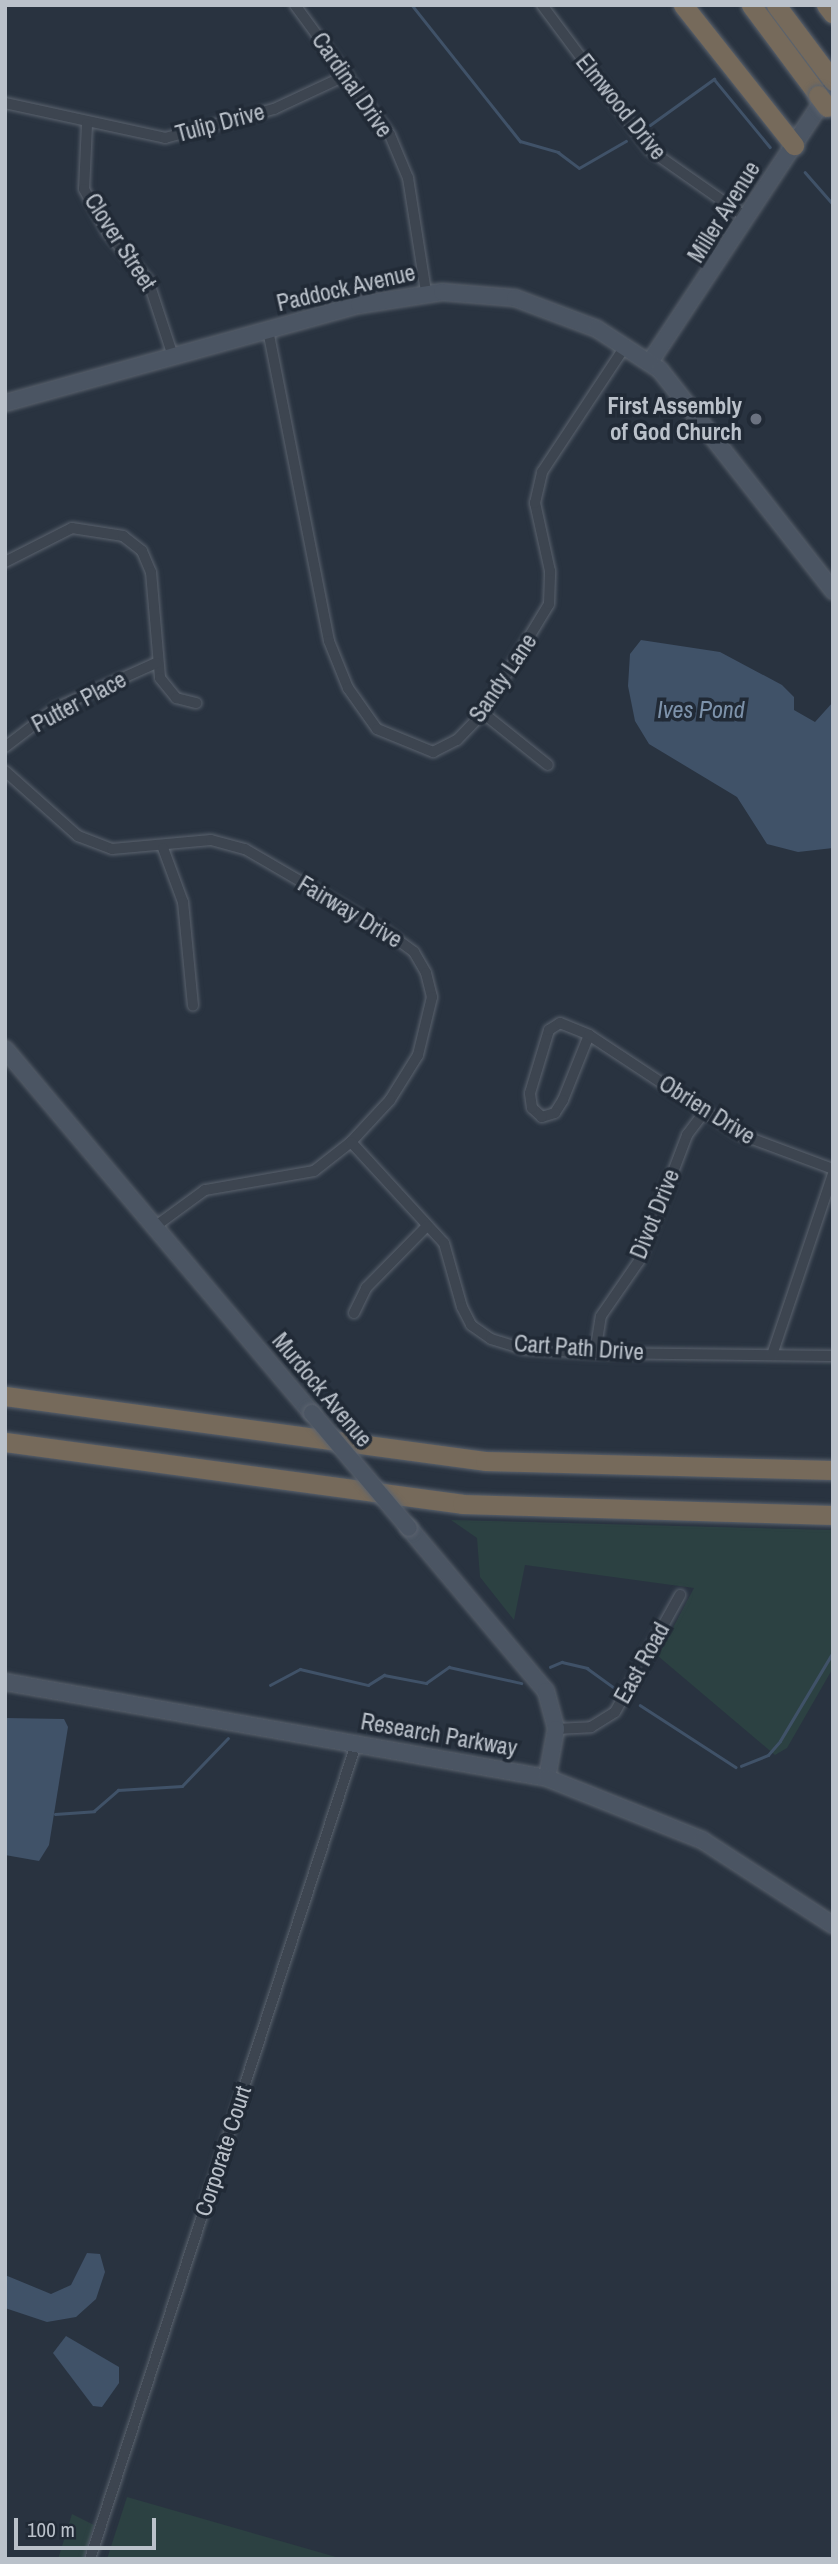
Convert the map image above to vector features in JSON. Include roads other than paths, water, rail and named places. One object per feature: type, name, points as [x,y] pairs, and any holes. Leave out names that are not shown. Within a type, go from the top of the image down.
[{"type":"highway","points":[[683,5],[794,145]]},
{"type":"highway","points":[[751,5],[829,93]]},
{"type":"highway","points":[[776,5],[829,93]]},
{"type":"highway","points":[[826,5],[833,14]]},
{"type":"highway","points":[[5,1396],[460,1458],[833,1470]]},
{"type":"highway","points":[[5,1442],[462,1504],[833,1516]]},
{"type":"main road","name":"Miller Avenue","points":[[650,362],[829,93]]},
{"type":"main road","name":"Paddock Avenue","points":[[5,403],[174,359],[268,330],[426,292],[527,302],[626,345],[650,362],[833,591]]},
{"type":"main road","name":"Murdock Avenue","points":[[5,1049],[153,1228],[538,1679],[556,1729]]},
{"type":"main road","name":"Research Parkway","points":[[5,1682],[547,1778],[702,1840],[833,1925]]},
{"type":"main road","points":[[547,1778],[556,1729]]},
{"type":"street","name":"Cardinal Drive","points":[[295,5],[390,135],[408,178],[426,292]]},
{"type":"street","name":"Elmwood Drive","points":[[542,5],[650,150],[747,218]]},
{"type":"street","name":"Tulip Drive","points":[[5,103],[87,124],[165,138],[202,131],[274,109],[347,75]]},
{"type":"street","name":"Clover Street","points":[[87,124],[84,189],[107,232],[148,280],[174,359]]},
{"type":"street","name":"Sandy Lane","points":[[268,330],[329,641],[348,688],[377,729],[413,749],[433,752],[457,740],[483,713],[548,604],[550,571],[535,503],[542,472],[626,345]]},
{"type":"street","points":[[5,562],[72,528],[123,536],[142,551],[151,572],[156,663],[165,689],[196,703]]},
{"type":"street","name":"Putter Place","points":[[5,747],[56,708],[156,663]]},
{"type":"street","points":[[483,713],[548,765]]},
{"type":"street","name":"Fairway Drive","points":[[5,771],[78,836],[112,849],[163,848],[211,840],[245,849],[414,952],[432,997],[428,1024],[390,1100],[351,1142],[314,1171],[205,1190],[153,1228]]},
{"type":"street","points":[[163,848],[183,902],[192,1006]]},
{"type":"street","name":"Obrien Drive","points":[[589,1035],[563,1100],[555,1113],[542,1117],[532,1108],[530,1093],[549,1030],[560,1023],[589,1035],[703,1114],[764,1146],[833,1171]]},
{"type":"street","name":"Divot Drive","points":[[595,1353],[601,1316],[639,1261],[687,1135],[703,1114]]},
{"type":"street","name":"Cart Path Drive","points":[[351,1142],[427,1226],[453,1260],[471,1325],[523,1349],[595,1353],[833,1356]]},
{"type":"street","points":[[772,1355],[833,1171]]},
{"type":"street","points":[[354,1313],[366,1288],[427,1226]]},
{"type":"street","name":"East Road","points":[[556,1729],[591,1727],[615,1712],[680,1595]]},
{"type":"street","name":"Corporate Court","points":[[90,2559],[356,1744]]},
{"type":"water","name":"Ives Pond","points":[[641,640],[720,652],[782,685],[794,697],[794,710],[815,722],[833,702],[833,848],[798,852],[767,844],[737,797],[649,744],[635,721],[628,686],[630,654]]},
{"type":"water","points":[[5,1718],[64,1719],[68,1727],[49,1845],[39,1861],[5,1855]]},
{"type":"water","points":[[87,2253],[100,2254],[105,2272],[96,2299],[76,2317],[47,2322],[5,2308],[5,2275],[51,2294],[71,2285]]},
{"type":"water","points":[[66,2336],[119,2367],[119,2383],[102,2407],[93,2406],[53,2353]]},
{"type":"waterway","points":[[412,5],[520,141],[558,152],[579,168],[626,141]]},
{"type":"waterway","points":[[650,125],[714,79],[770,147]]},
{"type":"waterway","points":[[805,172],[833,204]]},
{"type":"waterway","points":[[741,1766],[768,1755],[780,1741],[833,1652]]},
{"type":"waterway","points":[[550,1667],[562,1662],[587,1668],[616,1689]]},
{"type":"waterway","points":[[270,1685],[300,1669],[368,1685],[384,1675],[426,1683],[449,1667],[521,1683]]},
{"type":"waterway","points":[[640,1705],[736,1767]]},
{"type":"waterway","points":[[55,1814],[94,1811],[118,1790],[182,1786],[228,1738]]},
{"type":"place","name":"First Assembly of God Church","points":[[756,419]]}]
